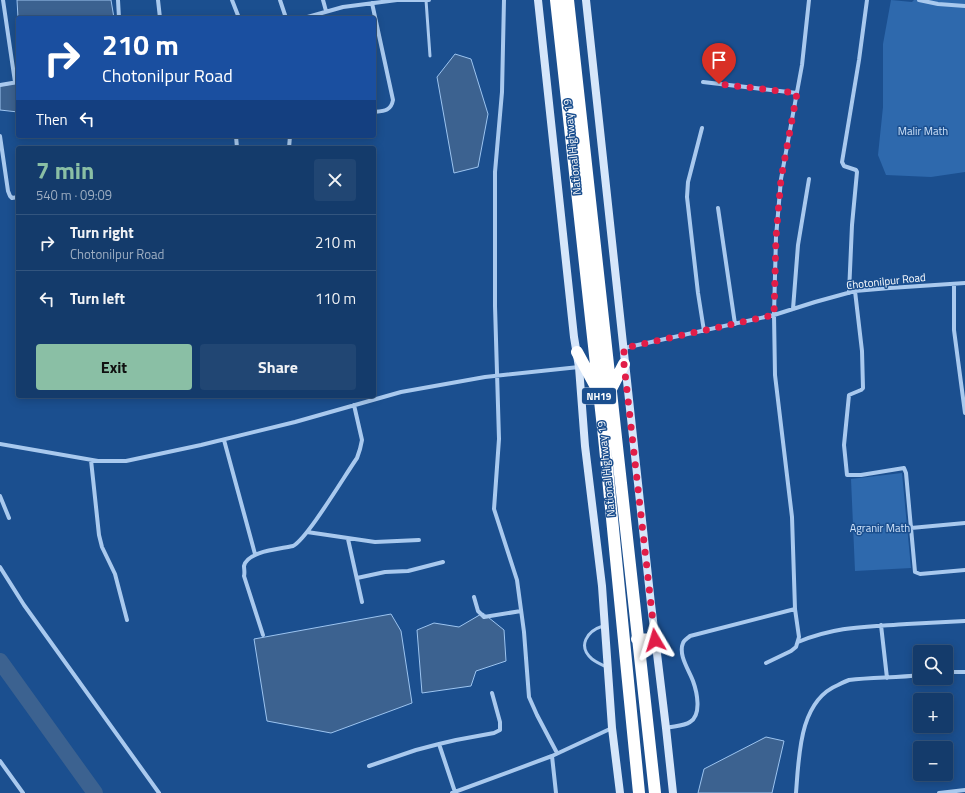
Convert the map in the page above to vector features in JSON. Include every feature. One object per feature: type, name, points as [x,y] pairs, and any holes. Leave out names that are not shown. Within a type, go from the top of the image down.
[{"type":"highway","name":"NH19","points":[[556,0],[599,391],[639,793]]},
{"type":"highway","name":"National Highway 19","points":[[568,0],[655,793]]},
{"type":"highway","points":[[577,352],[599,391]]},
{"type":"highway","points":[[611,389],[624,364]]},
{"type":"highway","points":[[638,639],[655,640]]},
{"type":"main road","points":[[538,0],[574,337],[579,367],[585,446],[602,586],[612,728],[620,793]]},
{"type":"main road","points":[[586,0],[624,348],[624,364],[673,793]]},
{"type":"street","points":[[0,85],[16,82],[3,0]]},
{"type":"street","points":[[118,0],[119,16]]},
{"type":"street","points":[[158,0],[160,16]]},
{"type":"street","points":[[232,0],[238,16]]},
{"type":"street","points":[[280,0],[285,16]]},
{"type":"street","points":[[323,0],[326,12]]},
{"type":"street","points":[[311,16],[343,7],[372,3],[397,0],[428,0]]},
{"type":"street","points":[[504,0],[502,92],[495,172],[499,440],[494,509],[517,580],[529,697],[556,753]]},
{"type":"street","points":[[766,663],[791,651],[796,647],[799,637],[795,609],[792,517],[775,374],[774,315],[776,237],[781,179],[802,65],[809,0]]},
{"type":"street","points":[[849,293],[852,225],[857,172],[856,170],[844,166],[842,162],[859,60],[867,0]]},
{"type":"street","points":[[919,0],[938,4],[965,6]]},
{"type":"street","points":[[372,3],[375,16]]},
{"type":"street","points":[[376,21],[393,100],[390,109],[376,112]]},
{"type":"street","points":[[703,82],[797,93]]},
{"type":"street","points":[[702,128],[689,175],[687,198],[704,331]]},
{"type":"street","points":[[0,136],[8,191],[12,198],[16,197]]},
{"type":"street","points":[[793,309],[798,246],[809,179]]},
{"type":"street","points":[[718,208],[736,324]]},
{"type":"street","name":"Chotonilpur Road","points":[[624,348],[774,315],[855,291],[965,283]]},
{"type":"street","points":[[954,284],[954,330],[965,413]]},
{"type":"street","points":[[855,291],[862,351],[862,390],[849,395],[844,445],[847,475],[862,475],[904,468],[906,473],[915,572],[920,574],[965,570]]},
{"type":"street","points":[[0,444],[90,460],[110,462],[126,461],[224,440],[401,392],[497,376],[579,367]]},
{"type":"street","points":[[263,635],[244,576],[244,566],[255,554],[298,544],[307,532],[357,458],[362,440],[354,405]]},
{"type":"street","points":[[224,440],[255,554]]},
{"type":"street","points":[[90,460],[99,535],[102,547],[115,574],[127,620]]},
{"type":"street","points":[[0,496],[9,518]]},
{"type":"street","points":[[911,528],[965,523]]},
{"type":"street","points":[[307,532],[375,542],[419,540]]},
{"type":"street","points":[[348,539],[362,602]]},
{"type":"street","points":[[357,578],[385,572],[408,571],[443,562]]},
{"type":"street","points":[[0,567],[24,605],[159,793]]},
{"type":"street","points":[[474,597],[478,611],[484,617],[521,611]]},
{"type":"street","points":[[666,728],[692,721],[696,716],[698,708],[695,691],[682,651],[684,642],[690,636],[795,609]]},
{"type":"street","points":[[798,642],[815,635],[841,628],[965,621]]},
{"type":"street","points":[[881,625],[887,678]]},
{"type":"street","points":[[953,672],[965,672]]},
{"type":"street","points":[[796,793],[799,757],[806,721],[813,706],[820,696],[829,689],[848,680],[913,676]]},
{"type":"street","points":[[369,766],[416,750],[456,740],[494,733],[500,730],[500,722],[492,693]]},
{"type":"street","points":[[439,744],[453,792],[552,756],[612,728]]},
{"type":"street","points":[[552,756],[556,793]]},
{"type":"street","points":[[0,762],[23,793]]},
{"type":"street","points":[[939,793],[965,790]]},
{"type":"lane","points":[[428,0],[430,56]]},
{"type":"lane","points":[[605,626],[595,628],[587,636],[585,648],[593,660],[607,667]]},
{"type":"green space","name":"Malir Math","points":[[891,0],[912,2],[914,0],[965,0],[965,172],[931,177],[886,175],[878,155],[883,107],[883,44]]},
{"type":"green space","name":"Agranir Math","points":[[902,473],[911,568],[855,571],[851,479]]},
{"type":"shaded area","points":[[17,0],[111,0],[114,16],[18,16]]},
{"type":"shaded area","points":[[455,54],[471,59],[488,114],[478,167],[454,173],[437,77]]},
{"type":"shaded area","points":[[16,83],[16,112],[0,110],[0,86]]},
{"type":"shaded area","points":[[483,613],[504,630],[506,661],[476,671],[471,686],[422,693],[417,630],[434,623],[459,627]]},
{"type":"shaded area","points":[[391,614],[401,631],[412,703],[331,733],[267,721],[254,639]]},
{"type":"shaded area","points":[[766,737],[784,741],[772,793],[698,793],[704,769]]},
{"type":"waterway","points":[[0,661],[95,793]]},
{"type":"route","points":[[655,640],[624,364],[624,348],[774,315],[776,237],[781,179],[797,93],[719,84]]}]
